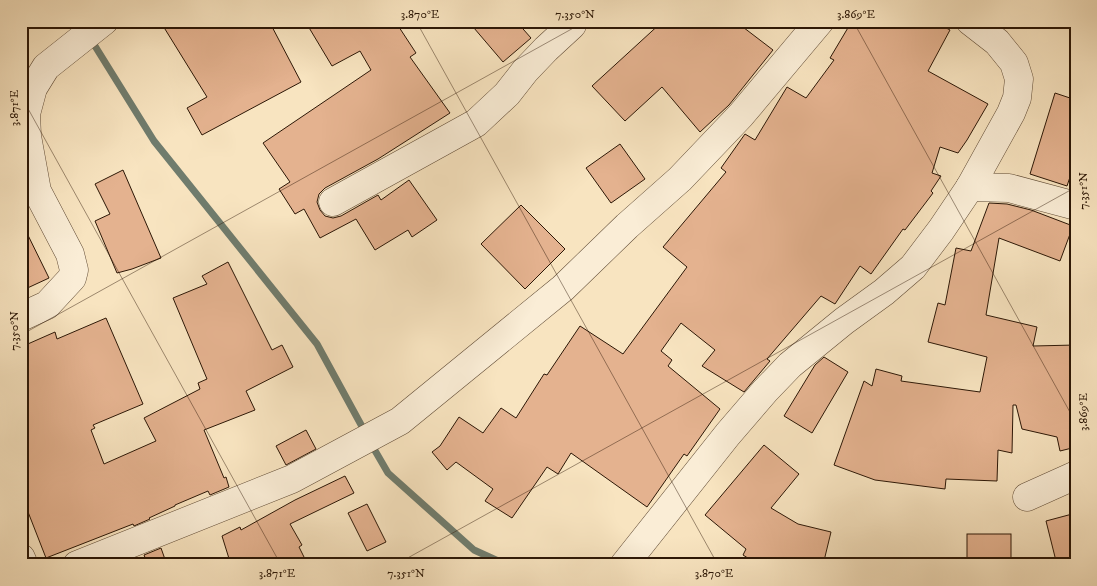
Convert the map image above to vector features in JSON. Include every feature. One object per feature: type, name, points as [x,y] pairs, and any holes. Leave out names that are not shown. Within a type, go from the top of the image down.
[{"type":"street","points":[[21,317],[48,305],[72,278],[74,270],[70,254],[37,191],[27,136],[26,114],[33,88],[46,67],[104,21]]},
{"type":"street","points":[[77,565],[292,479],[400,422],[563,288],[627,226],[680,179],[741,115],[820,21]]},
{"type":"street","points":[[624,565],[728,434],[765,391],[790,365],[913,267],[970,187],[1011,113],[1017,98],[1019,79],[1014,63],[997,42],[970,21]]},
{"type":"street","points":[[333,202],[476,123],[508,94],[525,71],[570,22]]},
{"type":"street","points":[[992,147],[1010,188]]},
{"type":"street","points":[[970,187],[1010,188],[1076,206]]},
{"type":"street","points":[[1027,497],[1076,475]]},
{"type":"street","points":[[21,558],[24,565]]},
{"type":"building","points":[[160,21],[269,21],[301,82],[202,135],[187,108],[207,97]]},
{"type":"building","points":[[305,21],[395,21],[416,53],[410,57],[450,113],[378,159],[325,188],[319,194],[317,202],[320,210],[325,216],[333,218],[341,216],[378,195],[381,200],[409,180],[437,220],[412,237],[408,230],[375,250],[356,219],[320,238],[304,209],[295,214],[279,189],[290,182],[263,143],[371,70],[360,51],[332,66]]},
{"type":"building","points":[[468,21],[516,21],[531,38],[503,62]]},
{"type":"building","points":[[663,21],[735,21],[773,50],[729,105],[700,132],[662,87],[625,121],[592,86]]},
{"type":"building","points":[[852,21],[933,21],[950,30],[928,71],[988,104],[958,153],[940,147],[932,173],[941,176],[931,191],[933,193],[905,230],[903,229],[871,274],[860,266],[835,304],[821,296],[767,359],[770,361],[744,392],[702,366],[715,350],[681,323],[661,351],[672,360],[668,366],[720,409],[687,456],[684,454],[647,507],[571,453],[558,474],[547,467],[512,518],[485,501],[493,489],[456,462],[447,470],[432,452],[440,446],[459,417],[483,433],[501,408],[516,418],[544,374],[547,375],[580,326],[623,354],[687,267],[663,247],[726,172],[721,168],[745,134],[755,140],[787,87],[806,98],[834,60],[830,58]]},
{"type":"building","points":[[1055,93],[1076,100],[1076,159],[1067,186],[1030,174]]},
{"type":"building","points":[[620,144],[645,179],[611,203],[586,168]]},
{"type":"building","points":[[123,170],[161,258],[117,273],[95,221],[110,214],[95,184]]},
{"type":"building","points":[[989,203],[1007,204],[1031,210],[1073,226],[1060,261],[999,238],[986,315],[1037,327],[1033,346],[1076,345],[1076,447],[1060,451],[1057,437],[1022,429],[1016,405],[1013,405],[1012,453],[998,450],[997,481],[946,479],[945,489],[875,480],[834,465],[864,381],[872,386],[876,369],[902,376],[901,381],[980,392],[987,357],[928,342],[938,303],[945,305],[956,248],[971,251]]},
{"type":"building","points":[[521,205],[565,249],[525,289],[481,244]]},
{"type":"building","points":[[21,221],[49,278],[21,291]]},
{"type":"building","points":[[228,262],[272,350],[282,345],[293,367],[246,391],[255,410],[204,430],[229,487],[210,495],[208,491],[134,526],[133,524],[46,558],[21,494],[21,347],[55,332],[57,339],[106,318],[143,404],[93,425],[95,428],[91,430],[104,464],[156,441],[144,418],[200,389],[198,383],[207,379],[173,298],[207,284],[202,276]]},
{"type":"building","points":[[824,357],[848,372],[812,433],[784,416],[815,365]]},
{"type":"building","points":[[306,430],[316,449],[286,465],[276,446]]},
{"type":"building","points":[[764,445],[799,474],[771,508],[798,524],[831,532],[823,565],[759,565],[743,555],[746,549],[705,515]]},
{"type":"building","points":[[345,476],[354,493],[290,524],[302,545],[299,547],[308,565],[231,565],[222,536],[240,527],[241,530],[295,500]]},
{"type":"building","points":[[367,504],[386,542],[367,551],[348,513]]},
{"type":"building","points":[[1076,513],[1076,565],[1057,565],[1046,521]]},
{"type":"building","points":[[967,534],[1011,534],[1011,565],[967,565]]},
{"type":"building","points":[[161,548],[167,565],[148,565],[144,555]]},
{"type":"waterway","points":[[90,38],[154,141],[317,344],[365,432]]},
{"type":"waterway","points":[[370,442],[388,473],[474,550],[507,565]]}]
